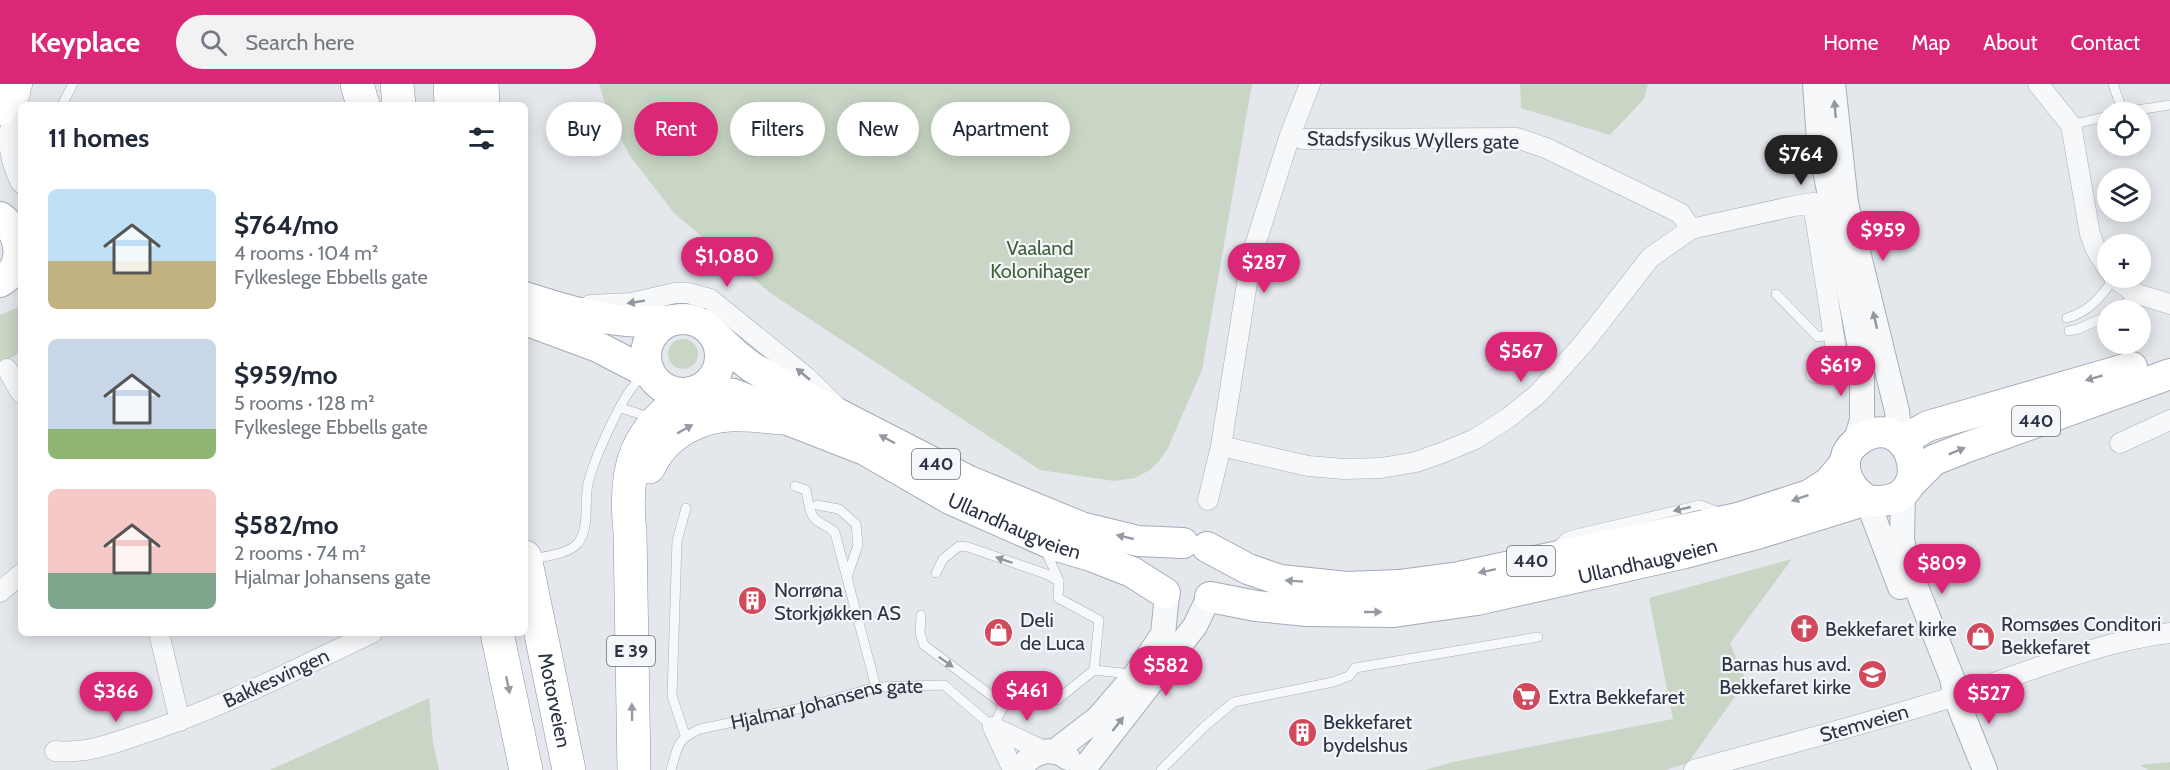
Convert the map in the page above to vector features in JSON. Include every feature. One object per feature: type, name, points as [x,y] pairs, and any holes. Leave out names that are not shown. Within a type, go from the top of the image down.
[{"type":"highway","points":[[0,110],[16,84]]},
{"type":"highway","points":[[357,84],[362,102]]},
{"type":"highway","points":[[398,84],[399,102]]},
{"type":"highway","points":[[450,84],[451,102]]},
{"type":"highway","points":[[482,84],[483,102]]},
{"type":"highway","name":"E 39","points":[[634,770],[630,532],[626,501],[629,475],[643,440],[662,415],[671,405],[695,392]]},
{"type":"highway","name":"E 39","points":[[630,532],[644,479],[652,461],[663,445],[680,431],[717,416],[740,414],[783,418]]},
{"type":"highway","name":"Motorveien","points":[[528,573],[569,770]]},
{"type":"highway","points":[[498,636],[525,770]]},
{"type":"main road","points":[[10,222],[18,243]]},
{"type":"main road","points":[[8,279],[18,259]]},
{"type":"main road","name":"440","points":[[528,299],[650,374],[660,386],[670,391],[695,392]]},
{"type":"main road","name":"440","points":[[528,320],[651,323],[694,320],[711,331]]},
{"type":"main road","points":[[650,374],[646,363],[649,341],[663,325],[673,320]]},
{"type":"main road","points":[[695,392],[708,384],[716,375],[720,364],[720,352],[711,331]]},
{"type":"main road","name":"Ullandhaugveien","points":[[711,331],[753,368],[969,481],[1081,527],[1138,541],[1195,545],[1248,569],[1280,580],[1347,587],[1399,585],[1459,576],[1738,518],[1809,495],[1828,483],[1850,453]]},
{"type":"main road","name":"440","points":[[1850,453],[1865,436],[1876,433],[1889,434],[1901,440],[1928,426],[2170,357]]},
{"type":"main road","name":"440","points":[[1867,500],[1881,502],[1893,499],[1934,460],[1962,448],[2170,374]]},
{"type":"main road","name":"Ullandhaugveien","points":[[695,392],[733,394],[757,403],[783,418],[865,450],[950,499],[1037,537],[1132,572],[1166,594]]},
{"type":"main road","points":[[1901,440],[1910,450],[1913,461],[1914,473],[1907,488]]},
{"type":"main road","points":[[1850,453],[1845,474],[1857,494],[1867,500]]},
{"type":"main road","name":"Ullandhaugveien","points":[[1209,598],[1256,606],[1308,611],[1394,612],[1430,607],[1500,595],[1685,553],[1757,534],[1867,500]]},
{"type":"main road","points":[[1166,594],[1160,584],[1158,573],[1165,554],[1173,547],[1195,545],[1214,553],[1221,571],[1217,590],[1209,598]]},
{"type":"main road","name":"440","points":[[1166,594],[1182,604],[1191,605],[1209,598]]},
{"type":"street","points":[[18,177],[12,165],[8,143],[10,127],[23,84]]},
{"type":"street","points":[[1208,500],[1221,446],[1251,258],[1290,135],[1310,84]]},
{"type":"street","points":[[1815,84],[1818,140],[1862,357],[1862,420],[1850,453]]},
{"type":"street","points":[[1816,373],[1836,350],[1833,331],[1831,204],[1833,84]]},
{"type":"street","points":[[2038,84],[2071,124],[2090,234],[2097,252]]},
{"type":"street","name":"Stadsfysikus Wyllers gate","points":[[1290,135],[1303,139],[1517,138],[1546,148],[1680,213],[1691,229]]},
{"type":"street","points":[[1221,446],[1308,466],[1344,469],[1416,462],[1475,439],[1508,418],[1538,394],[1589,336],[1650,258],[1691,229],[1764,213],[1831,204]]},
{"type":"street","points":[[1831,204],[1897,411],[1901,440]]},
{"type":"street","points":[[2128,288],[2137,294],[2170,304]]},
{"type":"street","name":"Ullandhaugveien","points":[[560,320],[675,293],[704,297],[722,307],[806,376],[844,416]]},
{"type":"street","points":[[9,368],[18,387]]},
{"type":"street","points":[[2120,443],[2170,420]]},
{"type":"street","points":[[1907,488],[1902,540],[1907,564],[1952,678],[1955,696],[1985,770]]},
{"type":"street","points":[[1867,500],[1940,682],[1955,696]]},
{"type":"street","points":[[0,592],[18,577]]},
{"type":"street","points":[[1020,770],[1025,761],[1034,754],[1049,751],[1098,718],[1136,674],[1163,634],[1166,594]]},
{"type":"street","points":[[1083,770],[1195,626],[1209,598]]},
{"type":"street","name":"Stemveien","points":[[1694,770],[1793,744],[1955,696],[2120,642],[2170,633]]},
{"type":"street","points":[[160,636],[180,721]]},
{"type":"street","name":"Bakkesvingen","points":[[54,751],[77,752],[102,747],[180,721],[250,692],[366,636]]},
{"type":"street","name":"Hjalmar Johansens gate","points":[[993,727],[1049,751]]},
{"type":"street","name":"Hjalmar Johansens gate","points":[[993,727],[1013,770]]},
{"type":"street","points":[[1049,751],[1070,760],[1076,770]]},
{"type":"lane","points":[[64,102],[73,84]]},
{"type":"lane","points":[[2113,84],[2119,102]]},
{"type":"lane","points":[[2151,108],[2170,105]]},
{"type":"lane","points":[[2071,124],[2097,118]]},
{"type":"lane","points":[[2067,318],[2091,306],[2108,288]]},
{"type":"lane","points":[[1776,294],[1815,335],[1822,337],[1833,331]]},
{"type":"lane","points":[[2129,300],[2137,294]]},
{"type":"lane","points":[[2069,331],[2097,322]]},
{"type":"lane","points":[[528,558],[567,551],[579,541],[584,526],[585,499],[600,448],[634,384],[640,378],[650,374]]},
{"type":"lane","points":[[621,408],[646,416],[662,415]]},
{"type":"lane","points":[[795,486],[806,490],[815,519],[835,533],[876,687]]},
{"type":"lane","points":[[817,505],[839,509],[856,524],[858,546],[847,578]]},
{"type":"lane","points":[[671,770],[678,745],[685,735],[672,696],[677,541],[686,508]]},
{"type":"lane","points":[[921,615],[920,633],[924,645],[1005,705],[1057,700],[1094,670],[1099,620],[1058,598],[1059,581],[1049,554],[1037,537]]},
{"type":"lane","points":[[936,573],[943,559],[959,546],[968,547],[1046,574],[1059,581]]},
{"type":"lane","points":[[1161,770],[1205,726],[1234,702],[1333,682],[1349,676],[1355,668],[1538,637]]},
{"type":"lane","points":[[1094,670],[1136,674]]},
{"type":"lane","name":"Hjalmar Johansens gate","points":[[685,735],[700,729],[806,707],[876,687],[944,685],[993,727]]},
{"type":"lane","points":[[993,727],[1005,705]]},
{"type":"green space","name":"Vaaland Kolonihager","points":[[599,84],[1252,84],[1202,370],[1167,450],[1150,470],[1135,478],[1114,481],[1040,470],[773,295],[675,214],[630,156],[622,141],[622,102],[605,102]]},
{"type":"green space","points":[[1520,84],[1648,84],[1644,99],[1610,135],[1521,108]]},
{"type":"green space","points":[[18,307],[18,354],[0,364],[0,315]]},
{"type":"green space","points":[[683,339],[694,343],[698,354],[694,365],[683,369],[672,365],[668,354],[672,343]]},
{"type":"green space","points":[[1792,559],[1730,643],[1746,681],[1688,763],[1665,770],[1425,770],[1453,762],[1673,719],[1649,598]]},
{"type":"green space","points":[[429,698],[433,742],[439,770],[270,770]]},
{"type":"green space","points":[[2170,762],[2170,770],[2148,770],[2140,765]]},
{"type":"place","name":"Norrøna Storkjøkken AS","points":[[753,601]]},
{"type":"place","name":"Bekkefaret kirke","points":[[1804,629]]},
{"type":"place","name":"Deli de Luca","points":[[999,632]]},
{"type":"place","name":"Romsøes Conditori Bekkefaret","points":[[1980,636]]},
{"type":"place","name":"Barnas hus avd. Bekkefaret kirke","points":[[1872,675]]},
{"type":"place","name":"Extra Bekkefaret","points":[[1527,697]]},
{"type":"place","name":"Bekkefaret bydelshus","points":[[1302,733]]}]
